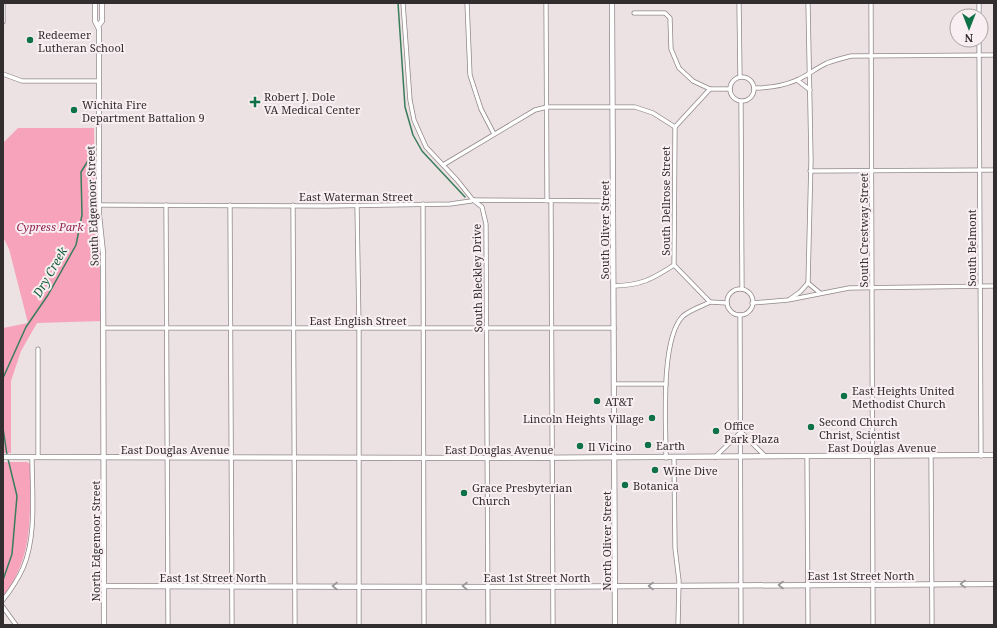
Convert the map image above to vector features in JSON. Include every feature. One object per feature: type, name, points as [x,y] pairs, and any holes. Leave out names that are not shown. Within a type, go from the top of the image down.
[{"type":"main road","name":"South Edgemoor Street","points":[[95,3],[95,21],[98,26],[99,205],[103,253],[104,458]]},
{"type":"main road","name":"South Edgemoor Street","points":[[98,26],[102,21],[102,3]]},
{"type":"main road","name":"South Oliver Street","points":[[612,3],[615,458]]},
{"type":"main road","name":"East Douglas Avenue","points":[[4,457],[674,458],[994,456]]},
{"type":"main road","name":"North Edgemoor Street","points":[[104,458],[104,625]]},
{"type":"main road","name":"North Oliver Street","points":[[615,458],[615,625]]},
{"type":"main road","name":"East 1st Street North","points":[[104,586],[678,586],[994,584]]},
{"type":"street","points":[[3,3],[3,22]]},
{"type":"street","name":"South Bleckley Drive","points":[[403,3],[410,100],[414,120],[426,147],[473,200],[482,207],[486,224],[488,625]]},
{"type":"street","points":[[467,3],[470,75],[481,109],[494,134]]},
{"type":"street","points":[[546,3],[553,625]]},
{"type":"street","points":[[739,3],[740,78]]},
{"type":"street","points":[[788,300],[800,292],[808,282],[810,74],[808,3]]},
{"type":"street","name":"South Crestway Street","points":[[871,3],[873,625]]},
{"type":"street","points":[[634,13],[665,13],[668,15],[670,18],[671,49],[679,68],[693,81],[710,89],[730,88]]},
{"type":"street","name":"South Belmont","points":[[979,48],[981,456]]},
{"type":"street","points":[[754,88],[776,87],[797,80],[837,59],[851,56],[994,55]]},
{"type":"street","points":[[3,74],[22,81],[99,81]]},
{"type":"street","points":[[740,78],[747,78],[754,88],[751,97],[741,102],[732,96],[730,88],[732,81],[740,78]]},
{"type":"street","points":[[797,80],[810,90]]},
{"type":"street","points":[[443,165],[535,110],[547,107],[635,107],[654,113],[675,127],[710,89]]},
{"type":"street","points":[[741,102],[742,289]]},
{"type":"street","name":"South Dellrose Street","points":[[675,127],[674,265],[710,302]]},
{"type":"street","points":[[810,171],[994,170]]},
{"type":"street","name":"East Waterman Street","points":[[99,205],[450,204],[473,200],[613,201]]},
{"type":"street","points":[[423,204],[424,625]]},
{"type":"street","points":[[166,205],[168,625]]},
{"type":"street","points":[[230,205],[232,625]]},
{"type":"street","points":[[294,205],[295,625]]},
{"type":"street","points":[[357,205],[359,329],[359,625]]},
{"type":"street","points":[[614,286],[632,285],[645,282],[674,265]]},
{"type":"street","points":[[808,282],[820,293]]},
{"type":"street","points":[[752,303],[788,300],[849,288],[994,286]]},
{"type":"street","points":[[742,289],[750,295],[752,303],[748,312],[734,314],[730,311],[727,303],[729,296],[735,290],[742,289]]},
{"type":"street","points":[[666,458],[666,369],[672,336],[683,317],[698,307],[710,302],[727,303]]},
{"type":"street","points":[[740,314],[741,625]]},
{"type":"street","name":"East English Street","points":[[103,328],[614,328]]},
{"type":"street","points":[[38,349],[38,457]]},
{"type":"street","points":[[614,384],[666,384]]},
{"type":"street","points":[[741,432],[765,457]]},
{"type":"street","points":[[715,457],[741,432]]},
{"type":"street","points":[[931,456],[932,625]]},
{"type":"street","points":[[3,600],[23,568],[31,541],[32,457]]},
{"type":"street","points":[[807,457],[808,625]]},
{"type":"street","points":[[674,458],[675,548],[679,581],[678,625]]},
{"type":"street","points":[[3,607],[16,625]]},
{"type":"green space","name":"Cypress Park","points":[[18,128],[94,128],[95,216],[101,238],[103,321],[37,323],[21,351],[11,381],[11,453],[3,453],[3,328],[28,323],[9,249],[3,237],[3,143]]},
{"type":"green space","points":[[3,462],[27,462],[30,464],[30,512],[26,550],[17,573],[3,597]]},
{"type":"waterway","points":[[398,3],[405,107],[413,135],[422,151],[465,197]]},
{"type":"waterway","name":"Dry Creek","points":[[3,390],[3,378],[26,327],[48,295],[76,245],[82,215],[81,172],[91,156]]},
{"type":"waterway","name":"Dry Creek","points":[[3,428],[7,455]]},
{"type":"waterway","name":"Dry Creek","points":[[3,580],[12,554],[17,496],[8,459]]},
{"type":"place","name":"Redeemer Lutheran School","points":[[30,40]]},
{"type":"place","name":"Robert J. Dole VA Medical Center","points":[[255,102]]},
{"type":"place","name":"Wichita Fire Department Battalion 9","points":[[74,110]]},
{"type":"place","name":"East Heights United Methodist Church","points":[[844,396]]},
{"type":"place","name":"AT&T","points":[[597,401]]},
{"type":"place","name":"Lincoln Heights Village","points":[[652,418]]},
{"type":"place","name":"Second Church Christ, Scientist","points":[[811,427]]},
{"type":"place","name":"Office Park Plaza","points":[[716,431]]},
{"type":"place","name":"Earth","points":[[648,445]]},
{"type":"place","name":"Il Vicino","points":[[580,446]]},
{"type":"place","name":"Wine Dive","points":[[655,470]]},
{"type":"place","name":"Botanica","points":[[625,485]]},
{"type":"place","name":"Grace Presbyterian Church","points":[[464,493]]}]
